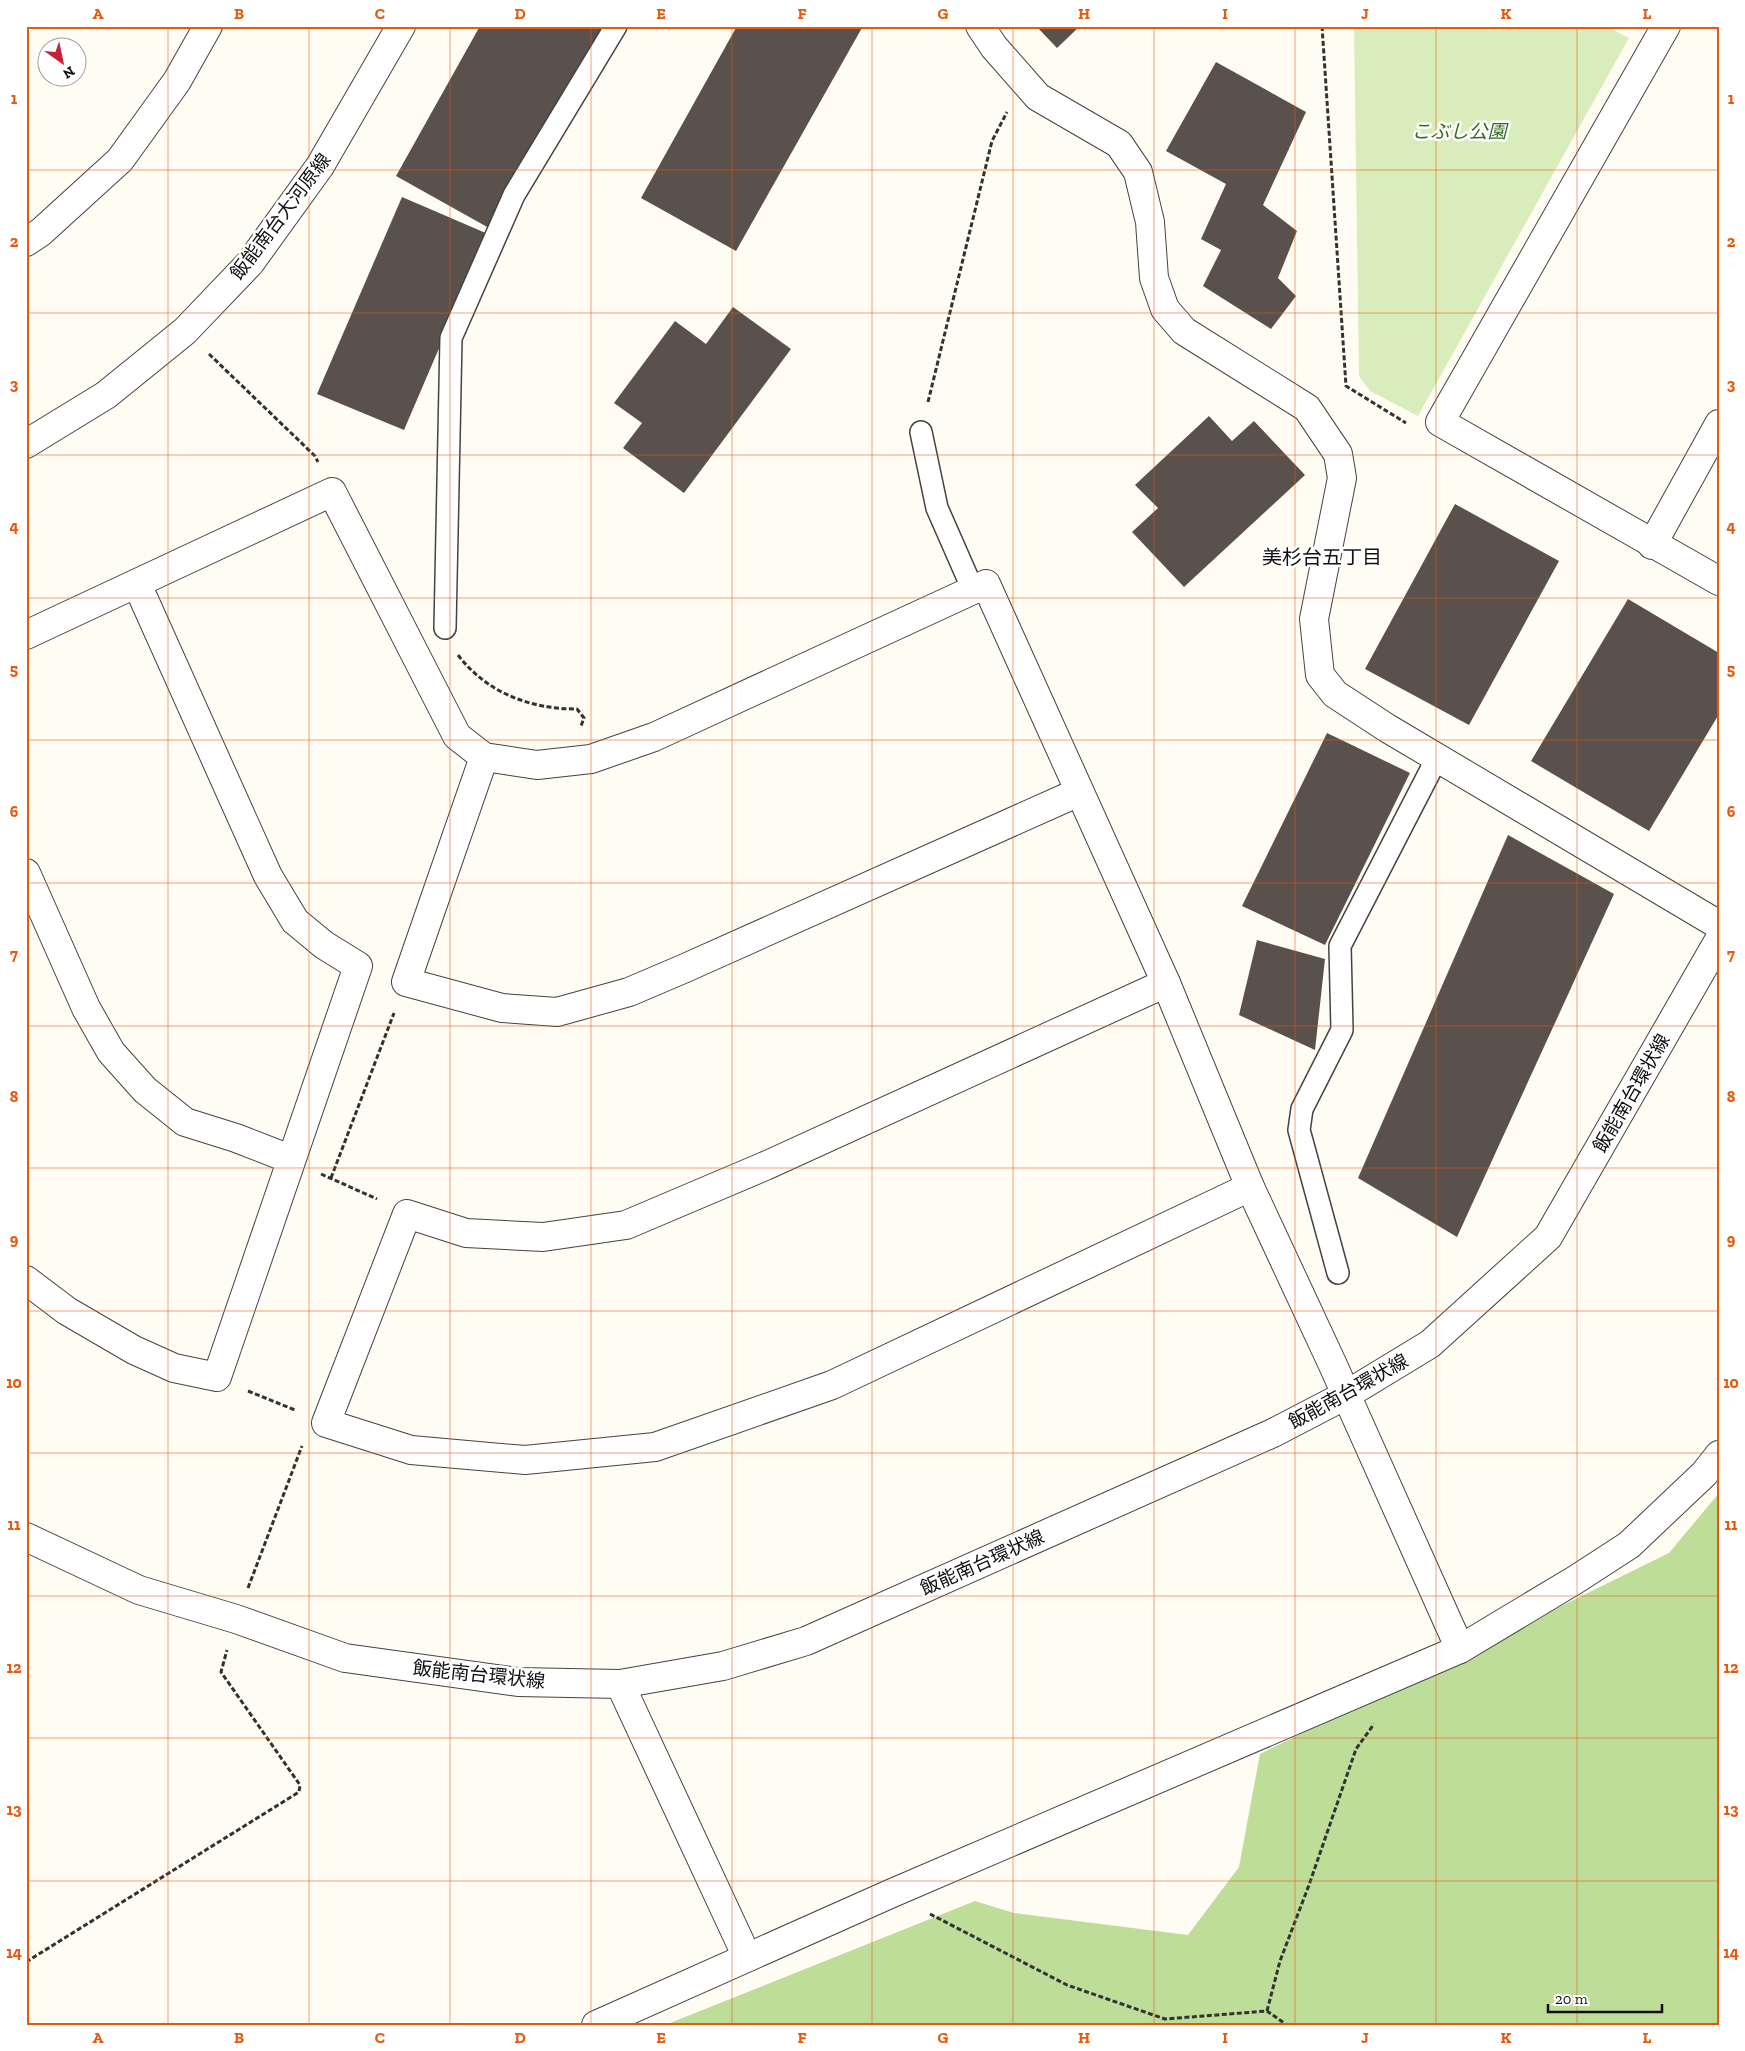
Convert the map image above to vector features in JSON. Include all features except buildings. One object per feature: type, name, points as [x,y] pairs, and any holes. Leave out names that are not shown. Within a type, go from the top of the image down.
[{"type":"street","points":[[26,242],[40,232],[120,160],[177,81],[208,26]]},
{"type":"street","name":"飯能南台大河原線","points":[[26,444],[106,395],[185,331],[250,263],[320,166],[401,26]]},
{"type":"street","points":[[980,26],[994,47],[1038,97],[1119,144],[1138,172],[1150,222],[1154,278],[1165,309],[1184,331],[1307,408],[1338,454],[1342,478],[1314,619],[1320,675],[1335,694],[1436,758],[1719,925]]},
{"type":"street","points":[[1666,26],[1440,422],[1652,545],[1719,581]]},
{"type":"street","points":[[1652,545],[1719,424]]},
{"type":"street","points":[[26,634],[332,492],[457,736],[484,757],[537,765],[591,759],[654,737],[986,584],[1166,984],[1250,1187],[1460,1649]]},
{"type":"street","points":[[26,1280],[67,1311],[134,1350],[174,1368],[216,1378],[358,966],[324,945],[295,921],[268,876],[137,584]]},
{"type":"street","points":[[484,757],[406,982],[502,1008],[557,1012],[629,992],[1079,792]]},
{"type":"street","points":[[26,874],[86,1008],[112,1052],[145,1090],[185,1122],[236,1138],[290,1159]]},
{"type":"street","name":"飯能南台環状線","points":[[26,1537],[138,1590],[236,1619],[345,1658],[518,1682],[620,1684],[723,1666],[806,1640],[1273,1433],[1346,1395],[1430,1344],[1548,1237],[1719,940]]},
{"type":"street","points":[[1166,984],[765,1166],[626,1225],[543,1237],[466,1233],[407,1214],[319,1420],[411,1450],[525,1460],[655,1446],[832,1385],[1250,1187]]},
{"type":"street","points":[[596,2025],[890,1894],[1460,1649],[1575,1580],[1629,1545],[1704,1474],[1719,1455]]},
{"type":"street","points":[[620,1684],[747,1957]]},
{"type":"lane","points":[[445,628],[451,338],[514,195],[616,26]]},
{"type":"lane","points":[[921,432],[937,508],[974,590]]},
{"type":"lane","points":[[1338,1273],[1299,1130],[1302,1109],[1342,1030],[1340,946],[1436,758]]},
{"type":"path","points":[[921,432],[992,141]]},
{"type":"path","points":[[185,331],[315,456],[332,492]]},
{"type":"path","points":[[445,628],[445,637],[462,660],[485,683],[513,698],[530,703],[576,709],[584,718],[583,724],[578,730]]},
{"type":"path","points":[[331,1178],[406,982]]},
{"type":"path","points":[[290,1159],[414,1216]]},
{"type":"path","points":[[26,1962],[299,1792],[300,1785],[221,1672],[236,1619],[319,1420],[216,1378]]},
{"type":"path","points":[[1267,2010],[1280,1961],[1310,1885],[1356,1749],[1379,1717]]},
{"type":"path","points":[[890,1894],[1067,1985],[1165,2019],[1267,2010],[1287,2025]]},
{"type":"green space","name":"こぶし公園","points":[[1354,26],[1606,26],[1629,38],[1418,416],[1370,391],[1359,376]]},
{"type":"green space","points":[[1719,1493],[1719,2025],[665,2025],[975,1901],[1014,1913],[1188,1935],[1239,1867],[1260,1754],[1669,1553]]},
{"type":"district","name":"美杉台五丁目","points":[[1322,557]]}]
